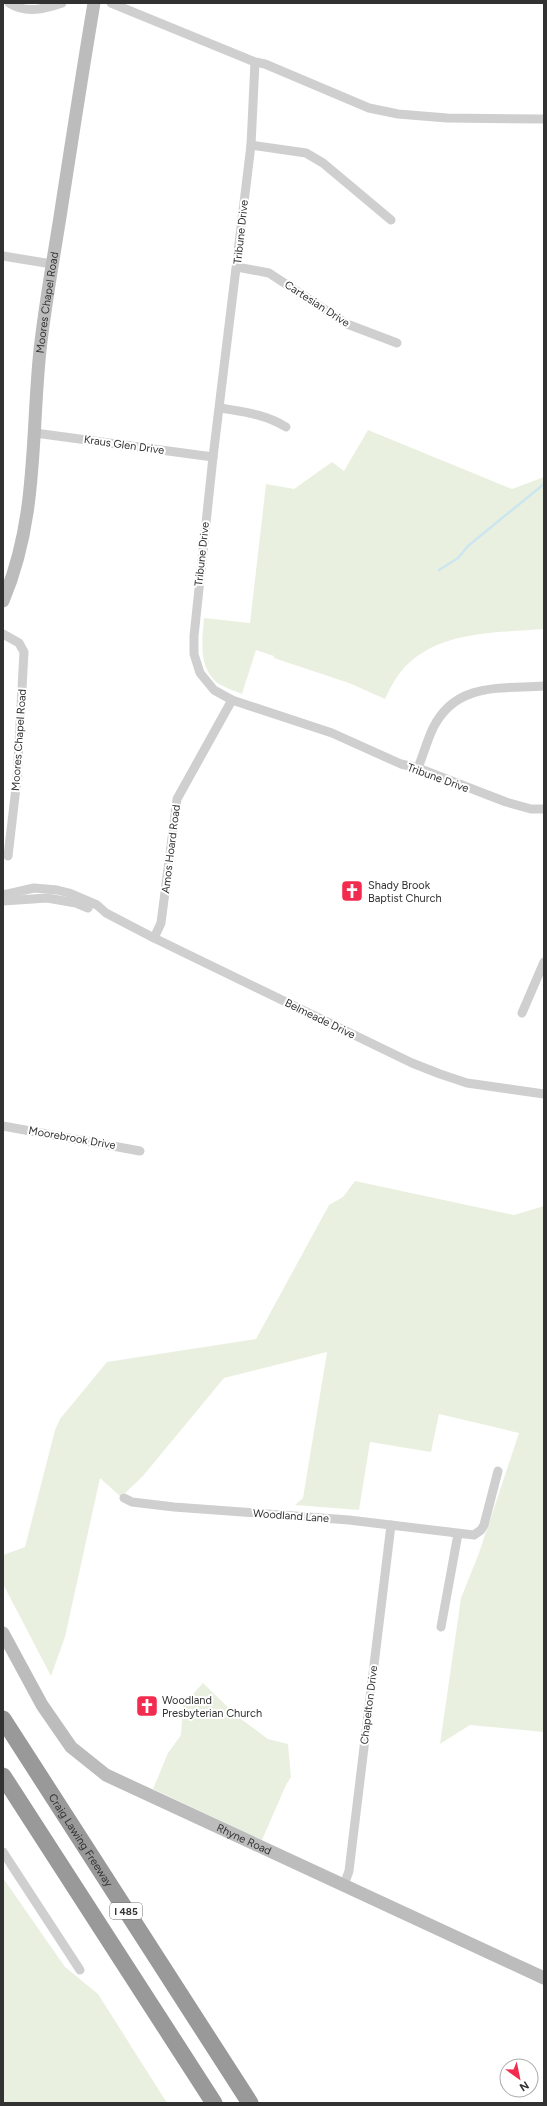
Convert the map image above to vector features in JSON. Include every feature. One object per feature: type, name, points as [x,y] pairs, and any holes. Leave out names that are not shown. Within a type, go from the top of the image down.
[{"type":"highway","name":"Craig Lawing Freeway","points":[[3,1719],[250,2103]]},
{"type":"highway","name":"I 485","points":[[3,1776],[214,2103]]},
{"type":"street","points":[[9,3],[21,8],[34,10],[62,3]]},
{"type":"street","name":"Moores Chapel Road","points":[[3,601],[22,548],[33,473],[40,349],[52,264],[94,3]]},
{"type":"street","points":[[111,3],[255,62],[265,64],[369,108],[398,114],[447,118],[544,119]]},
{"type":"street","name":"Tribune Drive","points":[[255,62],[251,145],[213,458],[194,647],[196,664],[207,683],[214,690],[232,700],[332,733],[401,764],[418,768],[506,802],[531,809],[544,809]]},
{"type":"street","points":[[251,145],[306,153],[323,163],[391,220]]},
{"type":"street","points":[[3,256],[52,264]]},
{"type":"street","name":"Cartesian Drive","points":[[237,267],[269,273],[347,324],[397,343]]},
{"type":"street","points":[[220,408],[256,414],[276,421],[286,427]]},
{"type":"street","name":"Kraus Glen Drive","points":[[35,433],[213,458]]},
{"type":"street","name":"Moores Chapel Road","points":[[3,634],[19,643],[24,652],[17,779],[8,856]]},
{"type":"street","points":[[418,768],[433,728],[444,710],[455,700],[481,690],[544,686]]},
{"type":"street","name":"Amos Hoard Road","points":[[154,938],[161,923],[177,799],[232,700]]},
{"type":"street","name":"Belmeade Drive","points":[[3,895],[34,888],[57,890],[97,906],[106,913]]},
{"type":"street","name":"Belmeade Drive","points":[[3,901],[47,898],[76,903],[106,913],[351,1034],[440,1074],[480,1085],[544,1094]]},
{"type":"street","points":[[522,1014],[544,962]]},
{"type":"street","name":"Moorebrook Drive","points":[[3,1126],[140,1151]]},
{"type":"street","name":"Woodland Lane","points":[[124,1498],[132,1502],[174,1507],[391,1525],[474,1535],[481,1530],[498,1471]]},
{"type":"street","name":"Chapelton Drive","points":[[344,1885],[349,1871],[387,1568],[391,1525]]},
{"type":"street","points":[[441,1627],[458,1534]]},
{"type":"street","name":"Rhyne Road","points":[[3,1633],[42,1705],[71,1747],[106,1775],[544,1978]]},
{"type":"street","points":[[3,1852],[80,1970]]},
{"type":"green space","points":[[368,430],[512,489],[544,477],[544,629],[483,634],[462,637],[442,643],[424,652],[408,664],[395,680],[385,699],[349,683],[274,658],[274,656],[256,650],[242,694],[219,684],[212,678],[204,662],[202,645],[204,618],[250,623],[266,484],[294,489],[332,462],[344,471]]},
{"type":"green space","points":[[355,1181],[514,1215],[544,1206],[544,1732],[470,1725],[440,1744],[461,1598],[479,1553],[519,1433],[439,1414],[431,1452],[370,1442],[359,1510],[295,1505],[303,1498],[327,1352],[224,1378],[143,1476],[121,1497],[100,1478],[65,1637],[51,1676],[3,1584],[3,1555],[25,1547],[55,1430],[60,1419],[107,1362],[256,1339],[329,1205],[343,1197]]},
{"type":"green space","points":[[203,1683],[237,1716],[268,1739],[288,1744],[291,1777],[262,1840],[153,1789],[168,1753],[181,1735],[183,1705]]},
{"type":"green space","points":[[3,1878],[65,1967],[98,1994],[167,2103],[3,2103]]},
{"type":"waterway","points":[[439,570],[458,558],[468,546],[544,484]]},
{"type":"place","name":"Shady Brook Baptist Church","points":[[352,891]]},
{"type":"place","name":"Woodland Presbyterian Church","points":[[147,1706]]}]
